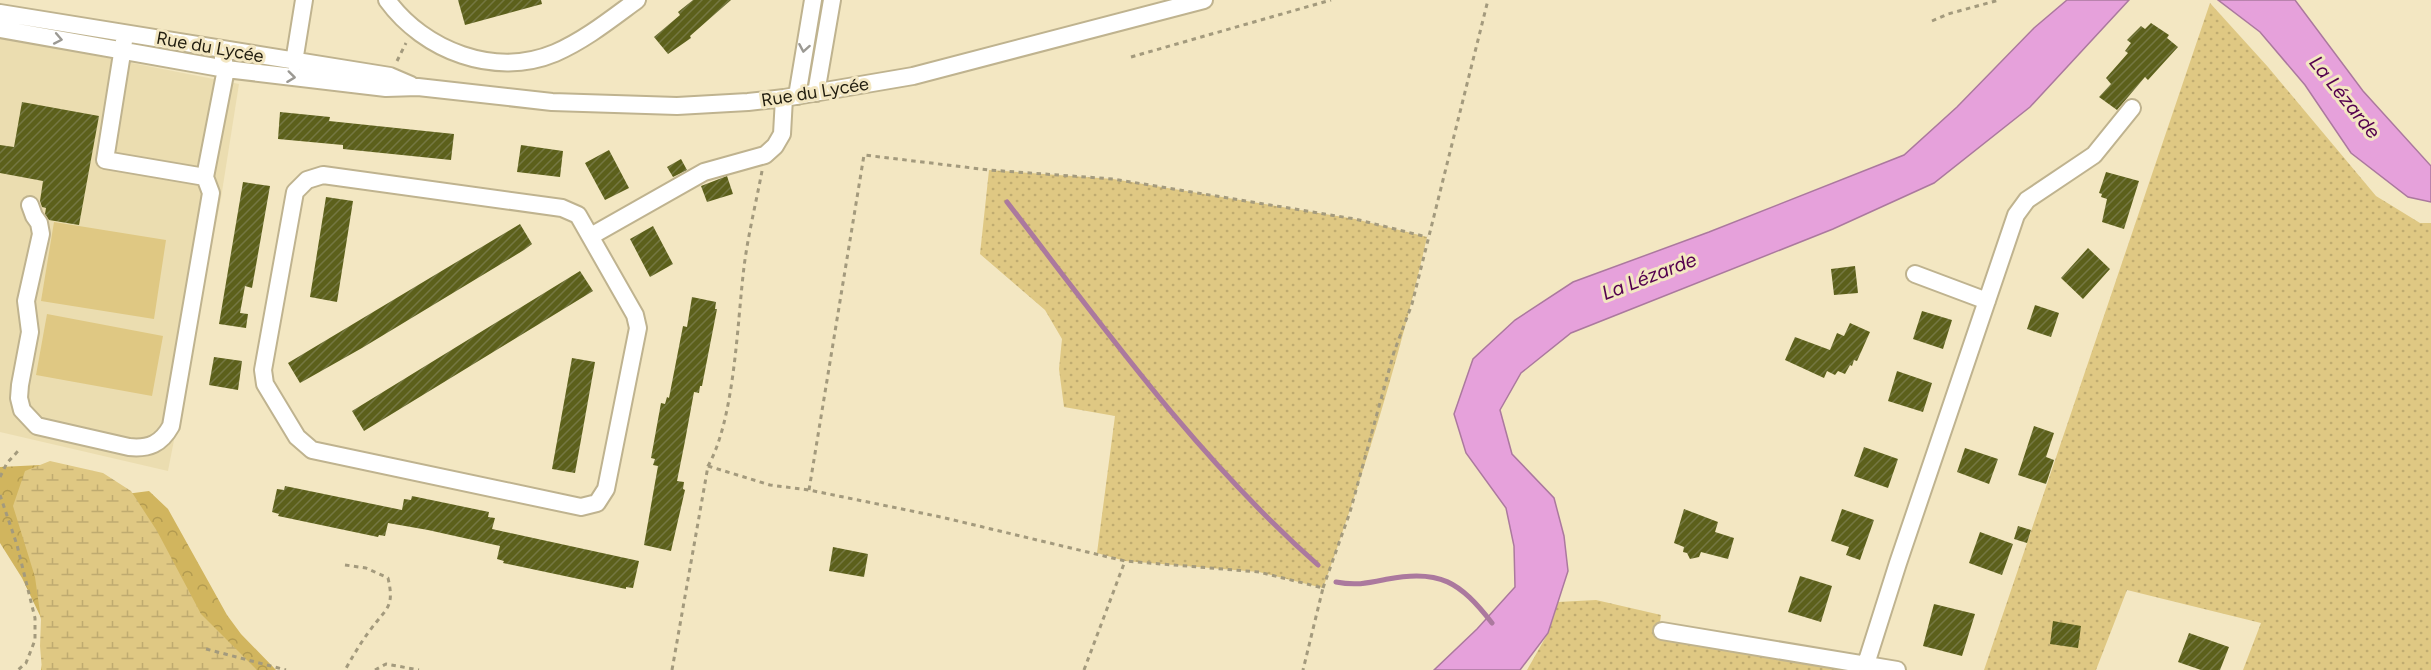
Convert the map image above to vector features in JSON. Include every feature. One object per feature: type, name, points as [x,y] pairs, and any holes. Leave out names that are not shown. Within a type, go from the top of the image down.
[{"type":"street","points":[[295,62],[304,0]]},
{"type":"street","points":[[387,0],[413,30],[459,54],[486,61],[509,62],[534,59],[573,45],[637,0]]},
{"type":"street","points":[[591,236],[704,172],[765,155],[775,146],[782,134],[813,0]]},
{"type":"street","points":[[816,93],[832,0]]},
{"type":"street","name":"Rue du Lycée","points":[[0,28],[226,69],[387,88],[418,87],[552,102],[677,106],[790,97],[913,76],[1204,0]]},
{"type":"street","name":"Rue du Lycée","points":[[0,13],[390,76],[418,87]]},
{"type":"street","points":[[125,33],[105,160],[205,177]]},
{"type":"street","points":[[30,205],[39,223],[41,234],[26,301],[30,332],[20,385],[19,398],[22,410],[37,426],[129,447],[145,448],[156,444],[166,435],[171,426],[211,193],[205,177],[226,69],[220,49]]},
{"type":"street","points":[[1866,664],[2016,215],[2027,200],[2094,155],[2132,108]]},
{"type":"street","points":[[323,176],[562,208],[578,215],[591,236],[635,315],[638,328],[606,489],[597,503],[581,507],[312,450],[297,437],[265,384],[263,370],[295,192],[308,180],[323,176]]},
{"type":"street","points":[[1915,274],[1987,301]]},
{"type":"street","points":[[1662,631],[1897,670]]},
{"type":"path","points":[[1131,57],[1331,0]]},
{"type":"path","points":[[1303,670],[1323,588],[1350,512],[1394,352],[1412,304],[1488,0]]},
{"type":"path","points":[[1932,21],[1948,14],[1999,0]]},
{"type":"path","points":[[390,76],[413,30]]},
{"type":"path","points":[[672,670],[708,466],[718,448],[731,379],[745,263],[765,155]]},
{"type":"path","points":[[809,489],[864,155],[989,170],[1113,179],[1356,219],[1427,237]]},
{"type":"path","points":[[0,477],[7,463],[19,450]]},
{"type":"path","points":[[708,466],[770,485],[809,489],[941,517],[1125,561],[1259,572],[1323,588]]},
{"type":"path","points":[[0,495],[17,545],[36,618],[35,640],[26,663],[18,670]]},
{"type":"path","points":[[1084,670],[1125,561]]},
{"type":"path","points":[[345,565],[366,568],[388,578],[392,593],[386,613],[373,626],[345,670]]},
{"type":"path","points":[[206,649],[286,670]]},
{"type":"path","points":[[375,670],[386,664],[419,670]]},
{"type":"shaded area","points":[[0,37],[239,84],[221,198],[168,471],[0,432]]},
{"type":"green space","points":[[2210,3],[2268,67],[2376,196],[2420,223],[2431,223],[2431,670],[2243,670],[2261,623],[2127,590],[2096,670],[1984,670]]},
{"type":"green space","points":[[989,170],[1113,179],[1355,219],[1427,237],[1380,414],[1323,588],[1259,572],[1125,561],[1097,553],[1115,416],[1064,407],[1059,369],[1062,339],[1045,310],[980,254]]},
{"type":"green space","points":[[54,222],[166,240],[154,319],[41,301]]},
{"type":"green space","points":[[47,314],[163,336],[152,396],[36,375]]},
{"type":"green space","points":[[50,461],[103,473],[131,491],[157,531],[201,614],[257,670],[42,670],[41,620],[35,577],[13,506],[25,471]]},
{"type":"green space","points":[[41,465],[126,494],[149,491],[168,509],[227,615],[241,634],[276,670],[41,670],[45,648],[44,624],[22,578],[0,543],[0,467]]},
{"type":"green space","points":[[1596,600],[1661,615],[1658,636],[1852,670],[1527,670],[1548,633],[1558,602]]},
{"type":"water","name":"La Lézarde","points":[[2067,0],[2129,0],[2030,107],[1934,183],[1833,229],[1571,333],[1521,373],[1500,410],[1512,454],[1554,498],[1564,536],[1568,571],[1548,633],[1520,670],[1434,670],[1477,629],[1515,587],[1514,546],[1506,508],[1466,453],[1454,414],[1473,359],[1515,320],[1573,282],[1709,232],[1904,155],[1957,107],[2034,28]]},
{"type":"water","name":"La Lézarde","points":[[2218,0],[2295,0],[2363,91],[2431,166],[2431,202],[2408,197],[2351,153],[2305,85],[2260,32]]},
{"type":"building","points":[[458,0],[541,0],[542,4],[465,25]]},
{"type":"building","points":[[693,0],[731,0],[690,36],[691,38],[668,54],[654,37],[680,15],[678,12]]},
{"type":"building","points":[[2151,23],[2169,35],[2167,38],[2178,47],[2148,80],[2145,77],[2117,110],[2099,97],[2111,84],[2106,78],[2128,53],[2125,51],[2131,43],[2127,40],[2141,26],[2145,29]]},
{"type":"building","points":[[22,102],[99,116],[79,225],[49,220],[45,214],[46,208],[42,207],[40,201],[43,181],[0,173],[0,145],[14,147]]},
{"type":"building","points":[[280,112],[330,117],[329,121],[454,134],[451,160],[343,149],[343,145],[278,139]]},
{"type":"building","points":[[521,145],[563,151],[560,177],[517,172]]},
{"type":"building","points":[[609,150],[629,188],[605,200],[585,163]]},
{"type":"building","points":[[681,159],[687,170],[673,177],[667,167]]},
{"type":"building","points":[[2106,172],[2139,181],[2124,229],[2102,222],[2107,199],[2101,197],[2102,194],[2099,193]]},
{"type":"building","points":[[727,176],[733,194],[707,202],[701,186]]},
{"type":"building","points":[[243,182],[270,186],[252,288],[245,286],[240,313],[248,314],[246,328],[219,324]]},
{"type":"building","points":[[326,197],[353,201],[337,302],[310,297]]},
{"type":"building","points":[[520,224],[532,244],[524,250],[300,383],[288,363]]},
{"type":"building","points":[[653,226],[673,264],[650,277],[630,239]]},
{"type":"building","points":[[2088,248],[2110,269],[2083,299],[2061,278]]},
{"type":"building","points":[[1855,266],[1858,293],[1834,295],[1831,269]]},
{"type":"building","points":[[580,271],[593,291],[364,431],[352,411]]},
{"type":"building","points":[[692,297],[716,302],[715,309],[717,309],[702,386],[700,386],[699,393],[694,392],[677,481],[684,482],[683,489],[685,490],[671,551],[644,545],[658,466],[653,465],[655,459],[651,458],[661,403],[665,404],[667,397],[669,398],[683,326],[687,327]]},
{"type":"building","points":[[2035,305],[2059,313],[2051,337],[2027,329]]},
{"type":"building","points":[[1922,311],[1952,320],[1943,349],[1913,339]]},
{"type":"building","points":[[1850,323],[1870,332],[1857,361],[1854,360],[1845,374],[1838,371],[1835,375],[1827,371],[1824,378],[1785,360],[1795,337],[1830,350],[1837,333],[1844,336]]},
{"type":"building","points":[[214,357],[242,361],[238,390],[209,385]]},
{"type":"building","points":[[572,358],[595,362],[575,473],[552,469]]},
{"type":"building","points":[[1897,371],[1932,383],[1923,412],[1888,401]]},
{"type":"building","points":[[2034,426],[2054,433],[2046,457],[2054,460],[2046,484],[2018,475]]},
{"type":"building","points":[[1864,447],[1898,459],[1888,488],[1854,476]]},
{"type":"building","points":[[1965,448],[1998,459],[1989,484],[1957,472]]},
{"type":"building","points":[[285,486],[402,510],[404,499],[411,500],[412,496],[489,512],[488,517],[495,518],[492,529],[639,561],[633,588],[626,587],[626,589],[503,563],[504,561],[497,559],[500,546],[428,530],[388,523],[385,536],[379,535],[378,537],[278,516],[279,514],[272,512],[277,489],[284,490]]},
{"type":"building","points":[[1684,509],[1718,522],[1715,532],[1734,538],[1728,559],[1701,552],[1699,557],[1690,559],[1687,553],[1683,552],[1684,547],[1674,543]]},
{"type":"building","points":[[1842,509],[1874,520],[1860,560],[1846,555],[1849,547],[1831,541]]},
{"type":"building","points":[[2018,526],[2031,530],[2027,543],[2014,539]]},
{"type":"building","points":[[1980,532],[2013,544],[2002,575],[1969,563]]},
{"type":"building","points":[[833,547],[868,554],[864,577],[829,571]]},
{"type":"building","points":[[1800,576],[1832,586],[1821,622],[1788,612]]},
{"type":"building","points":[[1934,604],[1975,614],[1962,656],[1923,646]]},
{"type":"building","points":[[2053,621],[2081,626],[2078,648],[2050,644]]},
{"type":"building","points":[[2189,633],[2229,647],[2220,670],[2201,670],[2178,662]]},
{"type":"waterway","points":[[1007,202],[1116,344],[1192,437],[1274,524],[1318,565]]},
{"type":"waterway","points":[[1336,582],[1368,583],[1406,576],[1435,578],[1459,588],[1470,597],[1492,623]]}]
